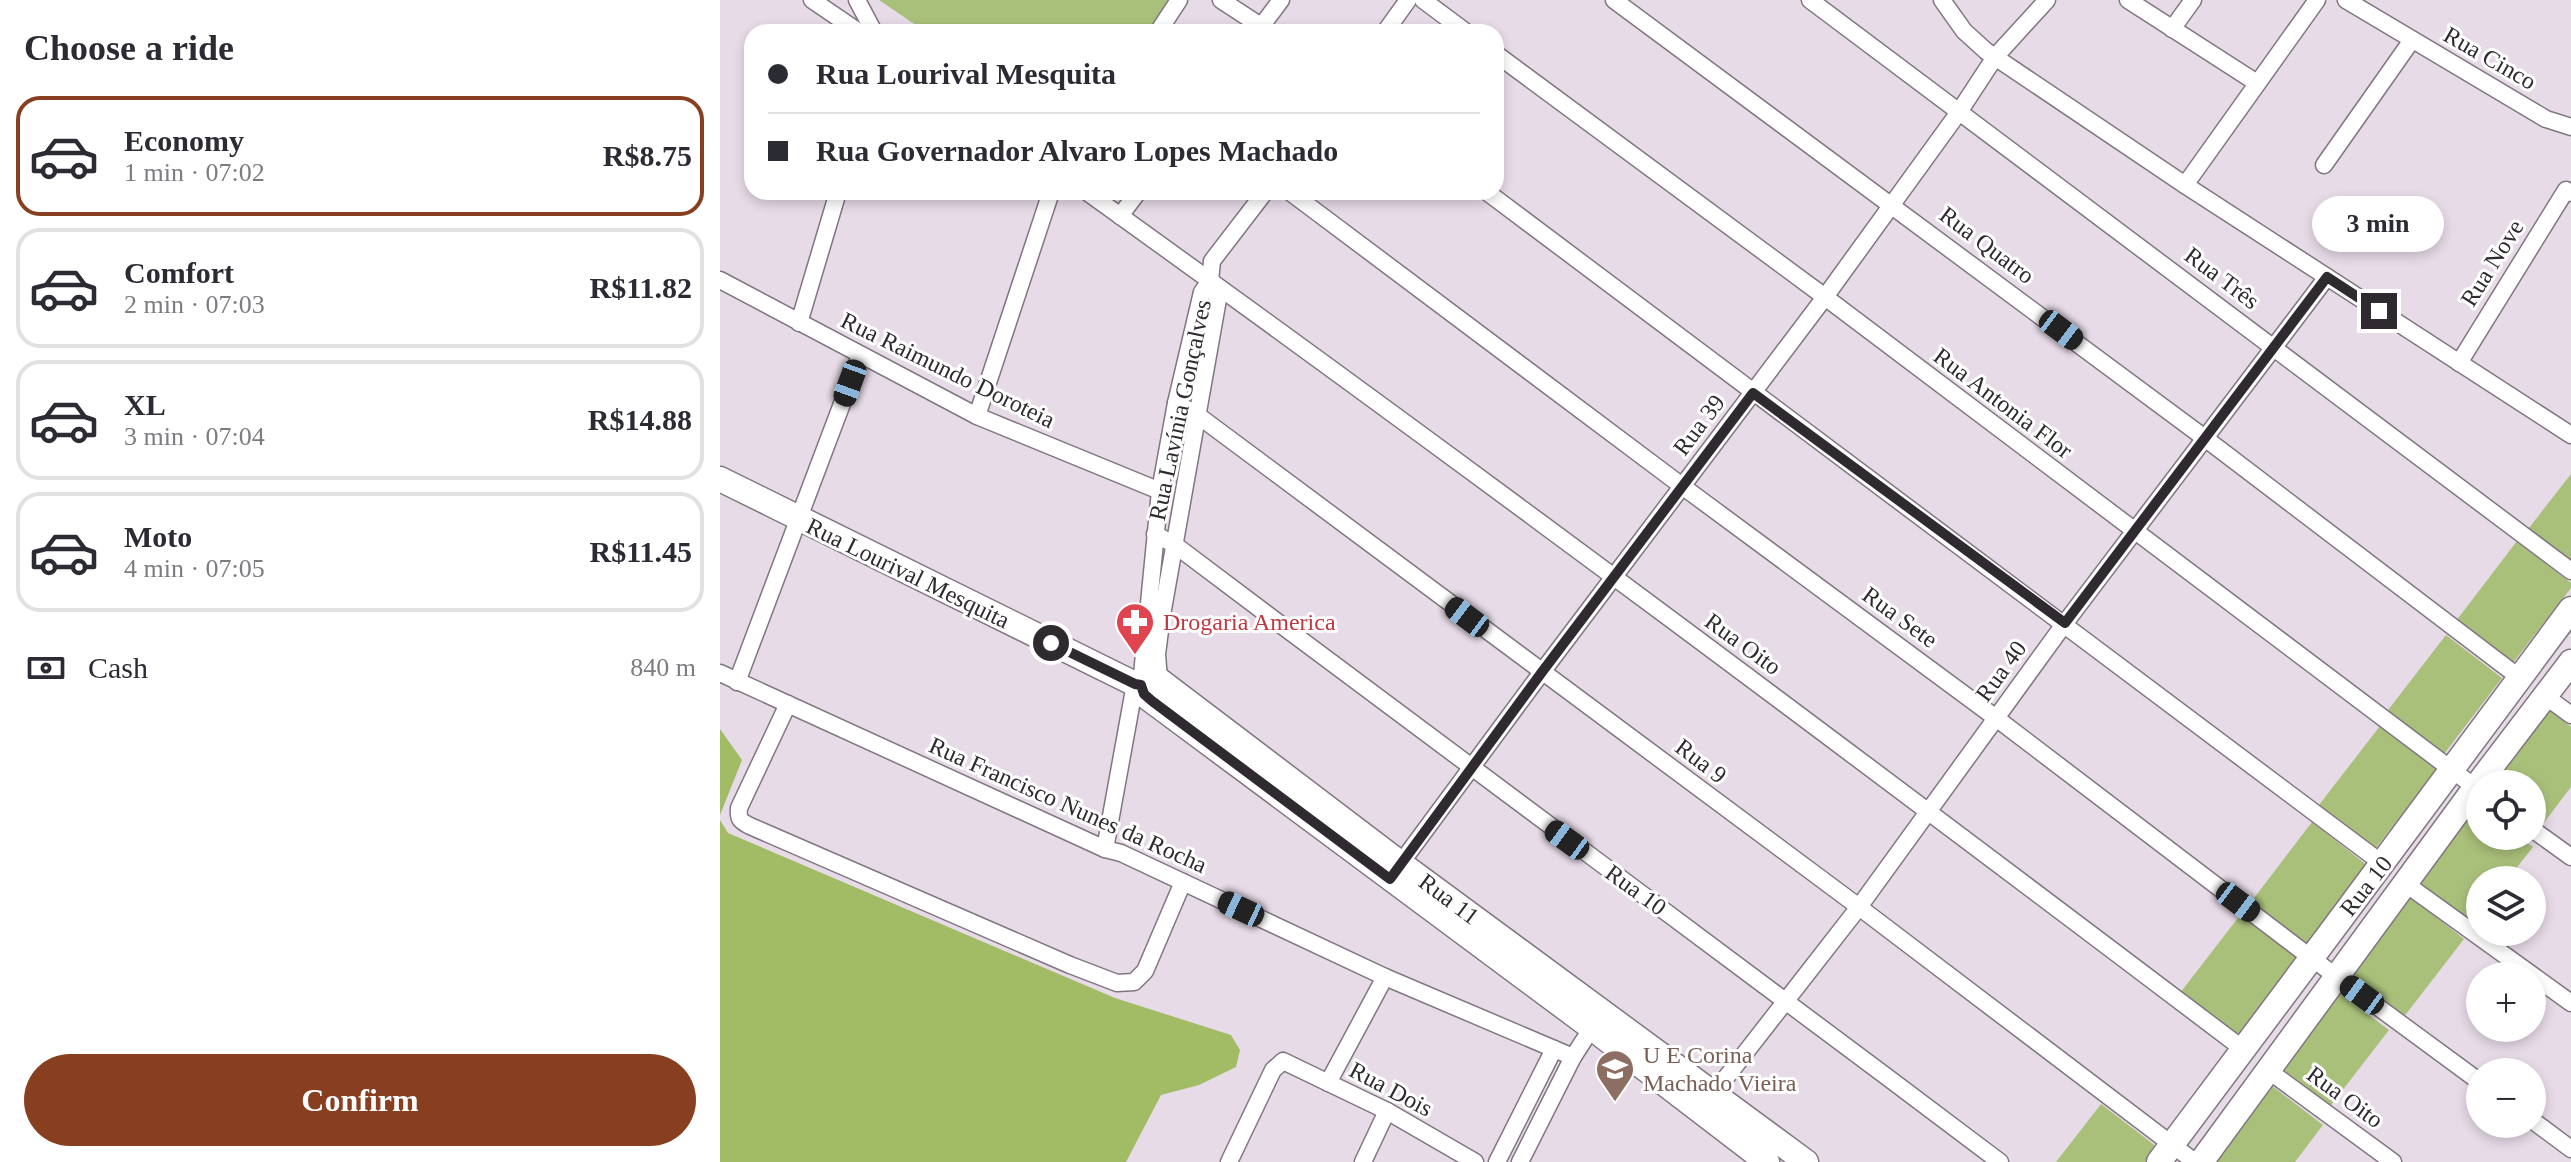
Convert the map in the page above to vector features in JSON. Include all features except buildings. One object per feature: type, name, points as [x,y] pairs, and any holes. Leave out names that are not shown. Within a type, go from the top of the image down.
[{"type":"main road","name":"Rua Lourival Mesquita","points":[[720,479],[1147,687]]},
{"type":"main road","name":"Rua 10","points":[[2166,1153],[2571,609]]},
{"type":"main road","name":"Rua 10","points":[[2492,770],[2571,662]]},
{"type":"main road","name":"Rua 11","points":[[1147,687],[1597,1020],[1767,1162]]},
{"type":"main road","name":"Rua 10","points":[[2201,1162],[2466,805]]},
{"type":"main road","name":"Rua 11","points":[[1597,1020],[1714,1093],[1806,1162]]},
{"type":"street","points":[[812,0],[847,24]]},
{"type":"street","points":[[857,0],[870,24]]},
{"type":"street","points":[[1163,24],[1179,0]]},
{"type":"street","points":[[1221,0],[1255,24]]},
{"type":"street","points":[[1267,24],[1281,0]]},
{"type":"street","points":[[1391,24],[1408,0]]},
{"type":"street","points":[[1423,0],[1455,24]]},
{"type":"street","name":"Rua Quatro","points":[[1614,0],[2206,439],[2520,678]]},
{"type":"street","name":"Rua Três","points":[[1810,0],[2571,571]]},
{"type":"street","points":[[1942,0],[1964,31],[1995,57],[2185,185],[2570,432]]},
{"type":"street","name":"Rua 39","points":[[1395,871],[1825,297],[1959,112],[1995,57],[2047,0]]},
{"type":"street","points":[[2128,0],[2257,83]]},
{"type":"street","points":[[2172,29],[2193,0]]},
{"type":"street","points":[[2185,185],[2317,0]]},
{"type":"street","name":"Rua Cinco","points":[[2346,0],[2546,119],[2571,127]]},
{"type":"street","points":[[2324,165],[2412,40]]},
{"type":"street","name":"Rua Antonia Flor","points":[[1504,60],[1825,297],[2466,780]]},
{"type":"street","name":"Rua Nove","points":[[2459,363],[2568,191]]},
{"type":"street","points":[[799,323],[836,200]]},
{"type":"street","points":[[977,416],[1048,200]]},
{"type":"street","name":"Rua Oito","points":[[1098,200],[1929,811],[2243,1049]]},
{"type":"street","points":[[1120,216],[1132,200]]},
{"type":"street","points":[[1210,281],[1212,261],[1259,200]]},
{"type":"street","name":"Rua Sete","points":[[1301,200],[2466,1072]]},
{"type":"street","points":[[1498,200],[2383,864]]},
{"type":"street","name":"Rua 40","points":[[1714,1093],[1859,907],[2065,623],[2327,277]]},
{"type":"street","name":"Rua Raimundo Doroteia","points":[[720,280],[977,416],[1160,491]]},
{"type":"street","name":"Rua Lavínia Gonçalves","points":[[1147,687],[1160,491],[1176,403],[1202,292],[1210,281]]},
{"type":"street","name":"Rua Lavínia Gonçalves","points":[[1105,849],[1157,654],[1218,299],[1210,281]]},
{"type":"street","points":[[737,682],[860,356]]},
{"type":"street","name":"Rua 9","points":[[1176,403],[1196,414],[1859,907],[2166,1153],[2195,1162]]},
{"type":"street","name":"Rua 10","points":[[1155,534],[1175,545],[2000,1162]]},
{"type":"street","name":"Rua Francisco Nunes da Rocha","points":[[720,673],[1105,849],[1121,853],[1385,977],[1573,1057]]},
{"type":"street","points":[[2545,696],[2571,715]]},
{"type":"street","points":[[788,704],[739,808],[741,822],[764,833],[1117,983],[1134,982],[1145,971],[1183,882]]},
{"type":"street","points":[[2546,839],[2571,857]]},
{"type":"street","points":[[2406,884],[2571,1003]]},
{"type":"street","points":[[1328,1083],[1385,977]]},
{"type":"street","points":[[1520,1162],[1573,1057],[1597,1020]]},
{"type":"street","points":[[1497,1162],[1554,1049]]},
{"type":"street","name":"Rua Dois","points":[[1229,1162],[1273,1070],[1283,1061],[1387,1111],[1475,1162]]},
{"type":"street","name":"Rua Oito","points":[[2269,1071],[2393,1162]]},
{"type":"street","points":[[1363,1162],[1387,1111]]},
{"type":"street","points":[[2546,1130],[2571,1149]]},
{"type":"green space","points":[[879,0],[1172,0],[1156,24],[914,24]]},
{"type":"green space","points":[[2571,474],[2571,569],[2525,533]]},
{"type":"green space","points":[[2517,541],[2571,583],[2571,588],[2512,664],[2456,621]]},
{"type":"green space","points":[[2446,635],[2502,678],[2441,758],[2385,714]]},
{"type":"green space","points":[[2544,706],[2571,727],[2571,787],[2546,820],[2546,770],[2495,770]]},
{"type":"green space","points":[[2380,726],[2437,769],[2375,849],[2319,805]]},
{"type":"green space","points":[[720,729],[742,760],[720,815]]},
{"type":"green space","points":[[2466,817],[2466,850],[2531,850],[2518,866],[2466,866],[2466,923],[2415,884]]},
{"type":"green space","points":[[720,820],[728,833],[1115,998],[1231,1035],[1240,1050],[1236,1067],[1199,1085],[1161,1095],[1126,1162],[720,1162]]},
{"type":"green space","points":[[2312,822],[2368,866],[2307,945],[2251,902]]},
{"type":"green space","points":[[2408,895],[2464,939],[2403,1018],[2347,975]]},
{"type":"green space","points":[[2241,914],[2297,957],[2236,1037],[2180,993]]},
{"type":"green space","points":[[2335,990],[2389,1030],[2328,1109],[2276,1069]]},
{"type":"green space","points":[[2267,1082],[2323,1125],[2295,1162],[2206,1162]]},
{"type":"green space","points":[[2101,1104],[2157,1147],[2145,1162],[2056,1162]]},
{"type":"place","name":"Drogaria America","points":[[1135,656]]},
{"type":"place","name":"U E Corina Machado Vieira","points":[[1615,1103]]},
{"type":"route","points":[[1051,643],[1141,685],[1144,694],[1152,701],[1390,879],[1753,393],[2065,623],[2327,277],[2379,311]]}]
